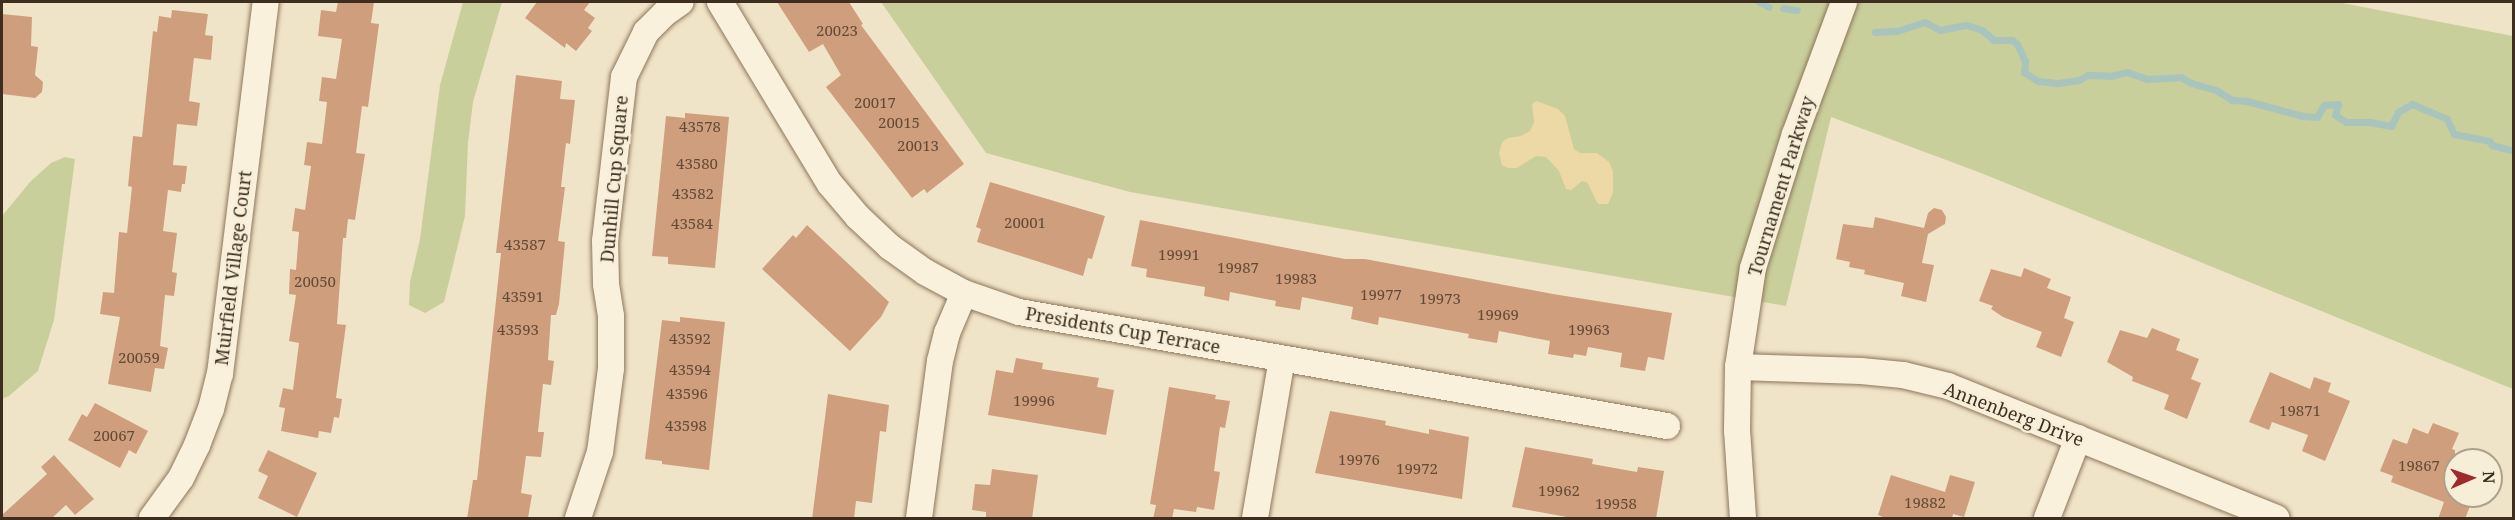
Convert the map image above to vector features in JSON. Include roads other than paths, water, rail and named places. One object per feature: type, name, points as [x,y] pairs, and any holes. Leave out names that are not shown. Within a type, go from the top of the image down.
[{"type":"street","name":"Muirfield Village Court","points":[[152,519],[181,478],[197,446],[211,410],[220,374],[266,2]]},
{"type":"street","name":"Dunhill Cup Square","points":[[578,519],[600,452],[611,368],[611,316],[606,284],[605,241],[624,77],[646,32],[664,13],[681,2]]},
{"type":"street","name":"Presidents Cup Terrace","points":[[720,2],[830,184],[858,217],[890,247],[925,272],[964,293],[1019,312],[1667,426]]},
{"type":"street","name":"Tournament Parkway","points":[[1743,519],[1737,431],[1738,368],[1753,268],[1795,134],[1844,2]]},
{"type":"street","points":[[919,519],[940,361],[947,333],[964,293]]},
{"type":"street","points":[[1255,519],[1282,359]]},
{"type":"street","name":"Annenberg Drive","points":[[1738,368],[1861,371],[1903,375],[1948,386],[2277,519]]},
{"type":"street","points":[[2047,519],[2078,438]]},
{"type":"waterway","points":[[1759,2],[1769,7]]},
{"type":"waterway","points":[[1783,8],[1797,10]]},
{"type":"waterway","points":[[1875,32],[1897,31],[1925,22],[1940,30],[1966,25],[1982,30],[1994,40],[2012,40],[2017,44],[2025,61],[2024,72],[2038,81],[2058,83],[2079,80],[2088,75],[2111,76],[2127,72],[2147,79],[2181,77],[2191,83],[2216,90],[2232,100],[2247,101],[2303,116],[2317,117],[2324,105],[2338,104],[2335,115],[2346,122],[2370,122],[2391,126],[2398,112],[2412,104],[2447,119],[2454,134],[2489,141],[2492,145],[2514,151]]}]
